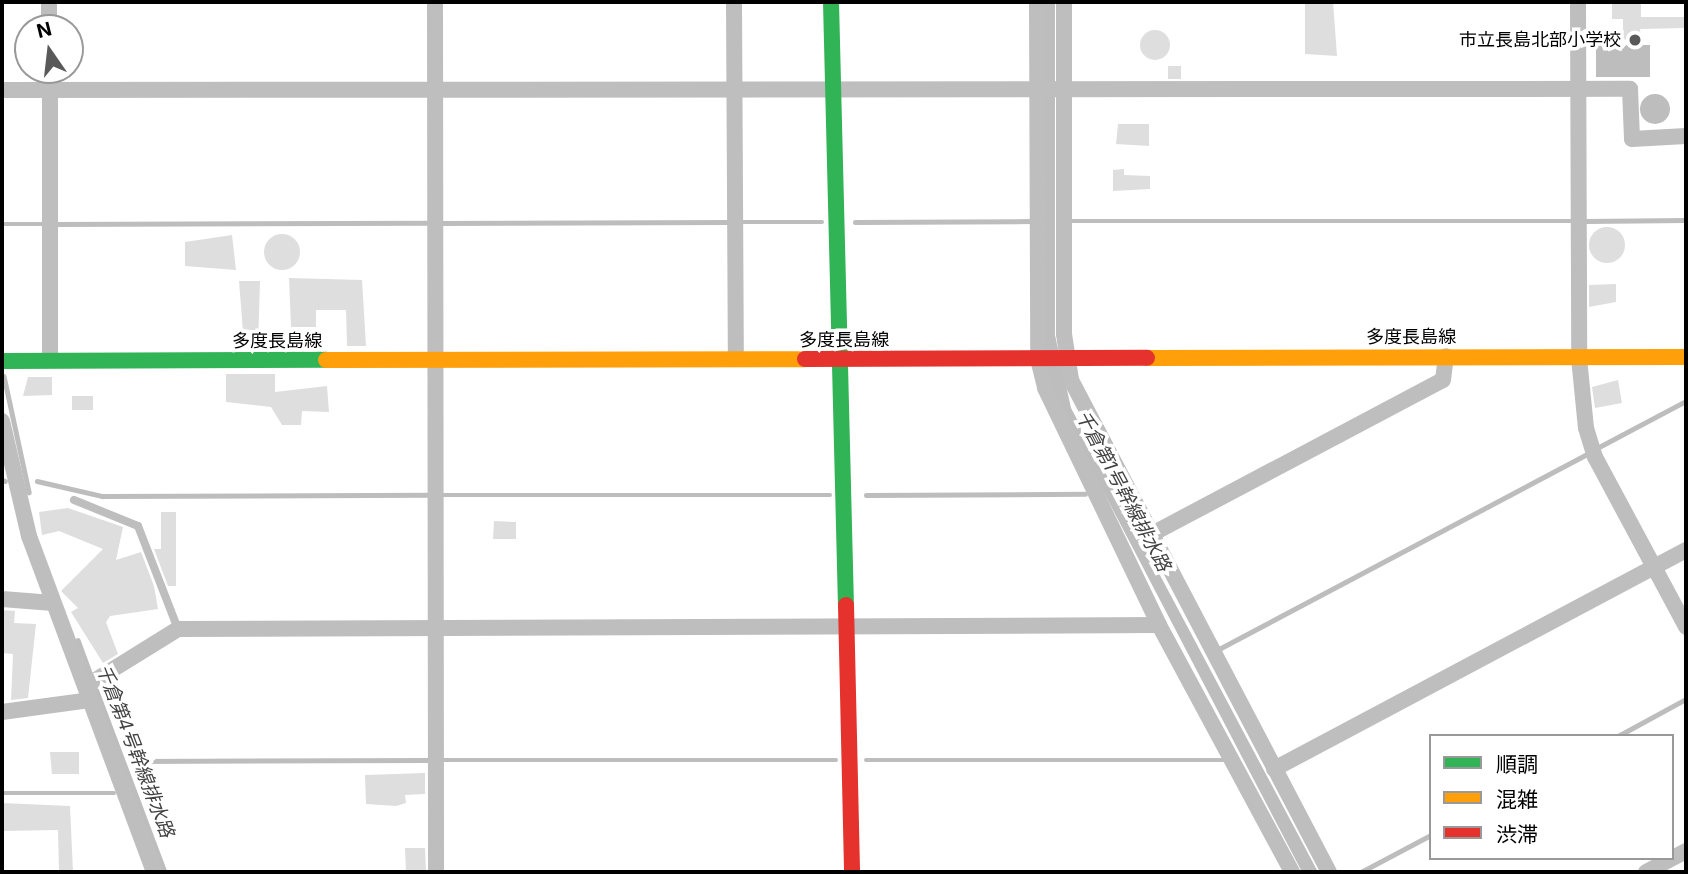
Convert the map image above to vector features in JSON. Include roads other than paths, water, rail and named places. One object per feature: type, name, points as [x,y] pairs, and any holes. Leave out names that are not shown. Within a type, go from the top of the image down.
[{"type":"main road","points":[[831,2],[851,626],[852,872]]},
{"type":"main road","name":"多度長島線","points":[[2,361],[1686,357]]},
{"type":"street","points":[[435,2],[436,872]]},
{"type":"street","points":[[734,2],[736,359]]},
{"type":"street","points":[[1037,2],[1040,359],[1055,418],[1160,625],[1293,872]]},
{"type":"street","points":[[1064,2],[1062,90],[1065,358],[1080,403],[1329,872]]},
{"type":"street","points":[[1578,2],[1579,358],[1595,457],[1686,627]]},
{"type":"street","points":[[50,84],[50,360]]},
{"type":"street","points":[[2,90],[1630,89],[1632,139],[1686,136]]},
{"type":"street","points":[[1150,535],[1443,380],[1446,356]]},
{"type":"street","points":[[2,421],[29,536],[53,603],[92,687],[154,872]]},
{"type":"street","points":[[1274,769],[1686,550]]},
{"type":"street","points":[[2,599],[53,603]]},
{"type":"street","points":[[2,712],[92,687],[178,629],[1160,625]]},
{"type":"street","points":[[1646,872],[1669,860]]},
{"type":"lane","points":[[74,500],[138,526],[178,629]]},
{"type":"waterway","points":[[1586,221],[1686,220]]},
{"type":"waterway","points":[[855,222],[1032,221]]},
{"type":"waterway","points":[[1070,221],[1571,221]]},
{"type":"waterway","points":[[442,223],[730,222]]},
{"type":"waterway","points":[[740,222],[822,222]]},
{"type":"waterway","points":[[55,224],[429,223]]},
{"type":"waterway","points":[[2,224],[44,224]]},
{"type":"waterway","name":"千倉第4号幹線排水路","points":[[4,376],[29,492]]},
{"type":"waterway","points":[[1599,447],[1686,401]]},
{"type":"waterway","points":[[1219,649],[1586,455]]},
{"type":"waterway","points":[[37,481],[102,496],[430,495]]},
{"type":"waterway","points":[[866,495],[1085,494]]},
{"type":"waterway","points":[[442,495],[830,495]]},
{"type":"waterway","name":"千倉第4号幹線排水路","points":[[78,640],[92,678]]},
{"type":"waterway","name":"千倉第4号幹線排水路","points":[[95,686],[165,872]]},
{"type":"waterway","points":[[1622,734],[1686,699]]},
{"type":"waterway","points":[[134,761],[429,760]]},
{"type":"waterway","points":[[442,760],[836,760]]},
{"type":"waterway","points":[[866,760],[1226,760]]},
{"type":"waterway","points":[[2,793],[114,793]]},
{"type":"waterway","points":[[1361,872],[1429,836]]},
{"type":"place","name":"市立長島北部小学校","points":[[1635,40]]},
{"type":"water label","name":"千倉第1号幹線排水路","points":[[1123,491]]}]
